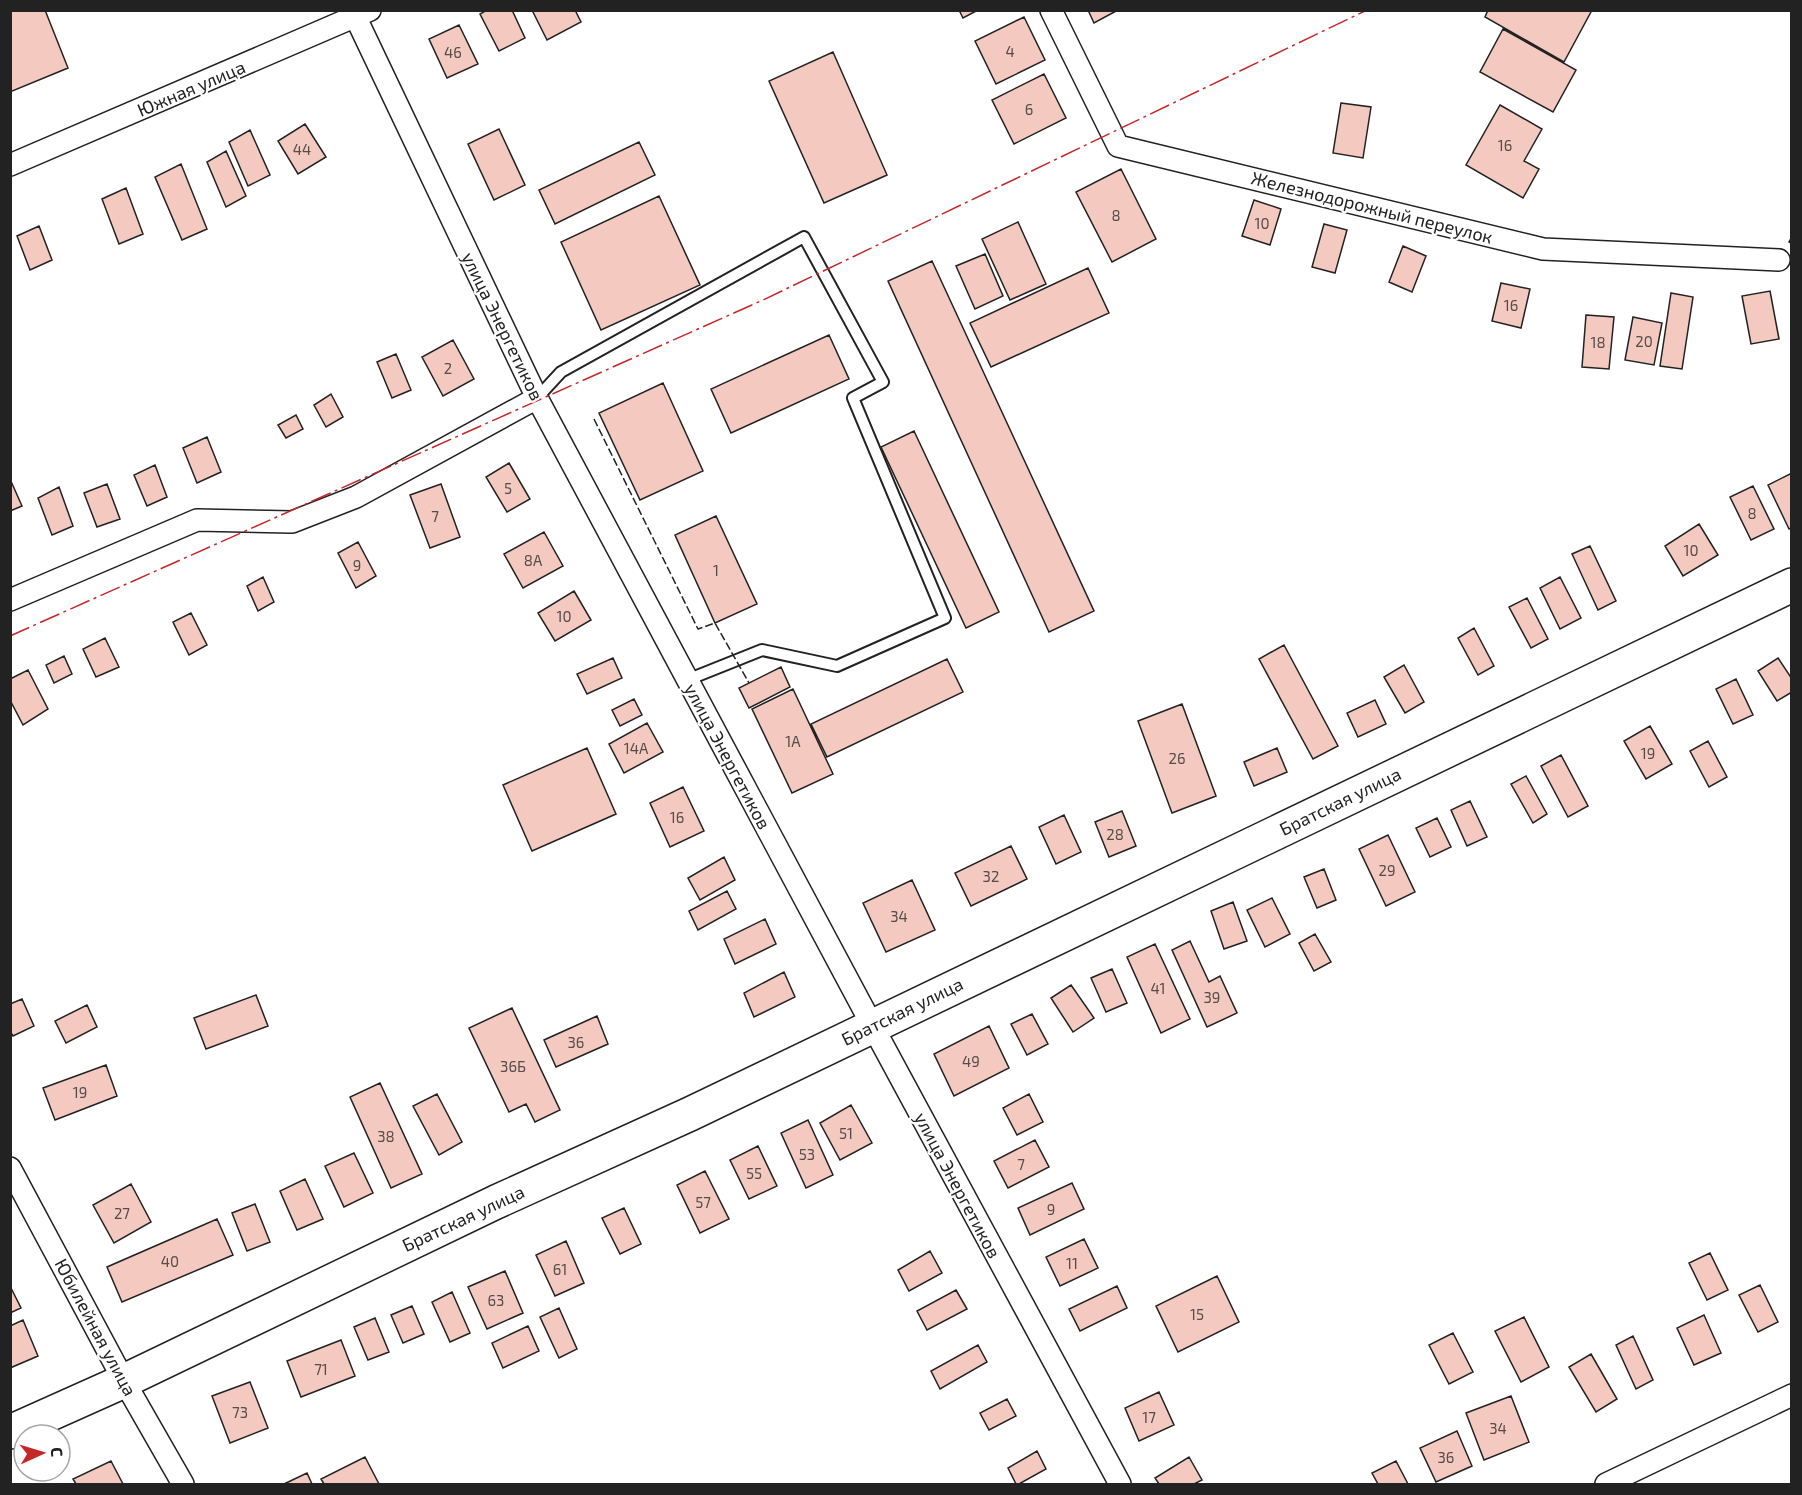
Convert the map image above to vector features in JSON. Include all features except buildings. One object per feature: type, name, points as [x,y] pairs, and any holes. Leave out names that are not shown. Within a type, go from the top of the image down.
[{"type":"main road","name":"Братская улица","points":[[10,1432],[124,1381],[496,1202],[690,1114],[1791,585]]},
{"type":"street","name":"Железнодорожный переулок","points":[[1051,10],[1118,146],[1543,249],[1779,260]]},
{"type":"street","name":"Южная улица","points":[[10,165],[363,14]]},
{"type":"street","name":"улица Энергетиков","points":[[363,14],[537,398],[1120,1485]]},
{"type":"street","points":[[10,600],[197,520],[292,522],[324,510],[356,497],[537,398]]},
{"type":"street","name":"Юбилейная улица","points":[[10,1168],[124,1381],[183,1485]]},
{"type":"street","points":[[1606,1485],[1791,1395]]},
{"type":"lane","points":[[537,398],[561,372],[804,237],[883,382],[853,399],[945,618],[837,666],[762,650],[687,680]]},
{"type":"fence","points":[[1792,237],[1789,242],[1792,243]]},
{"type":"fence","points":[[594,419],[698,629],[715,623],[749,683]]},
{"type":"power","points":[[10,636],[763,300],[1367,10]]}]
